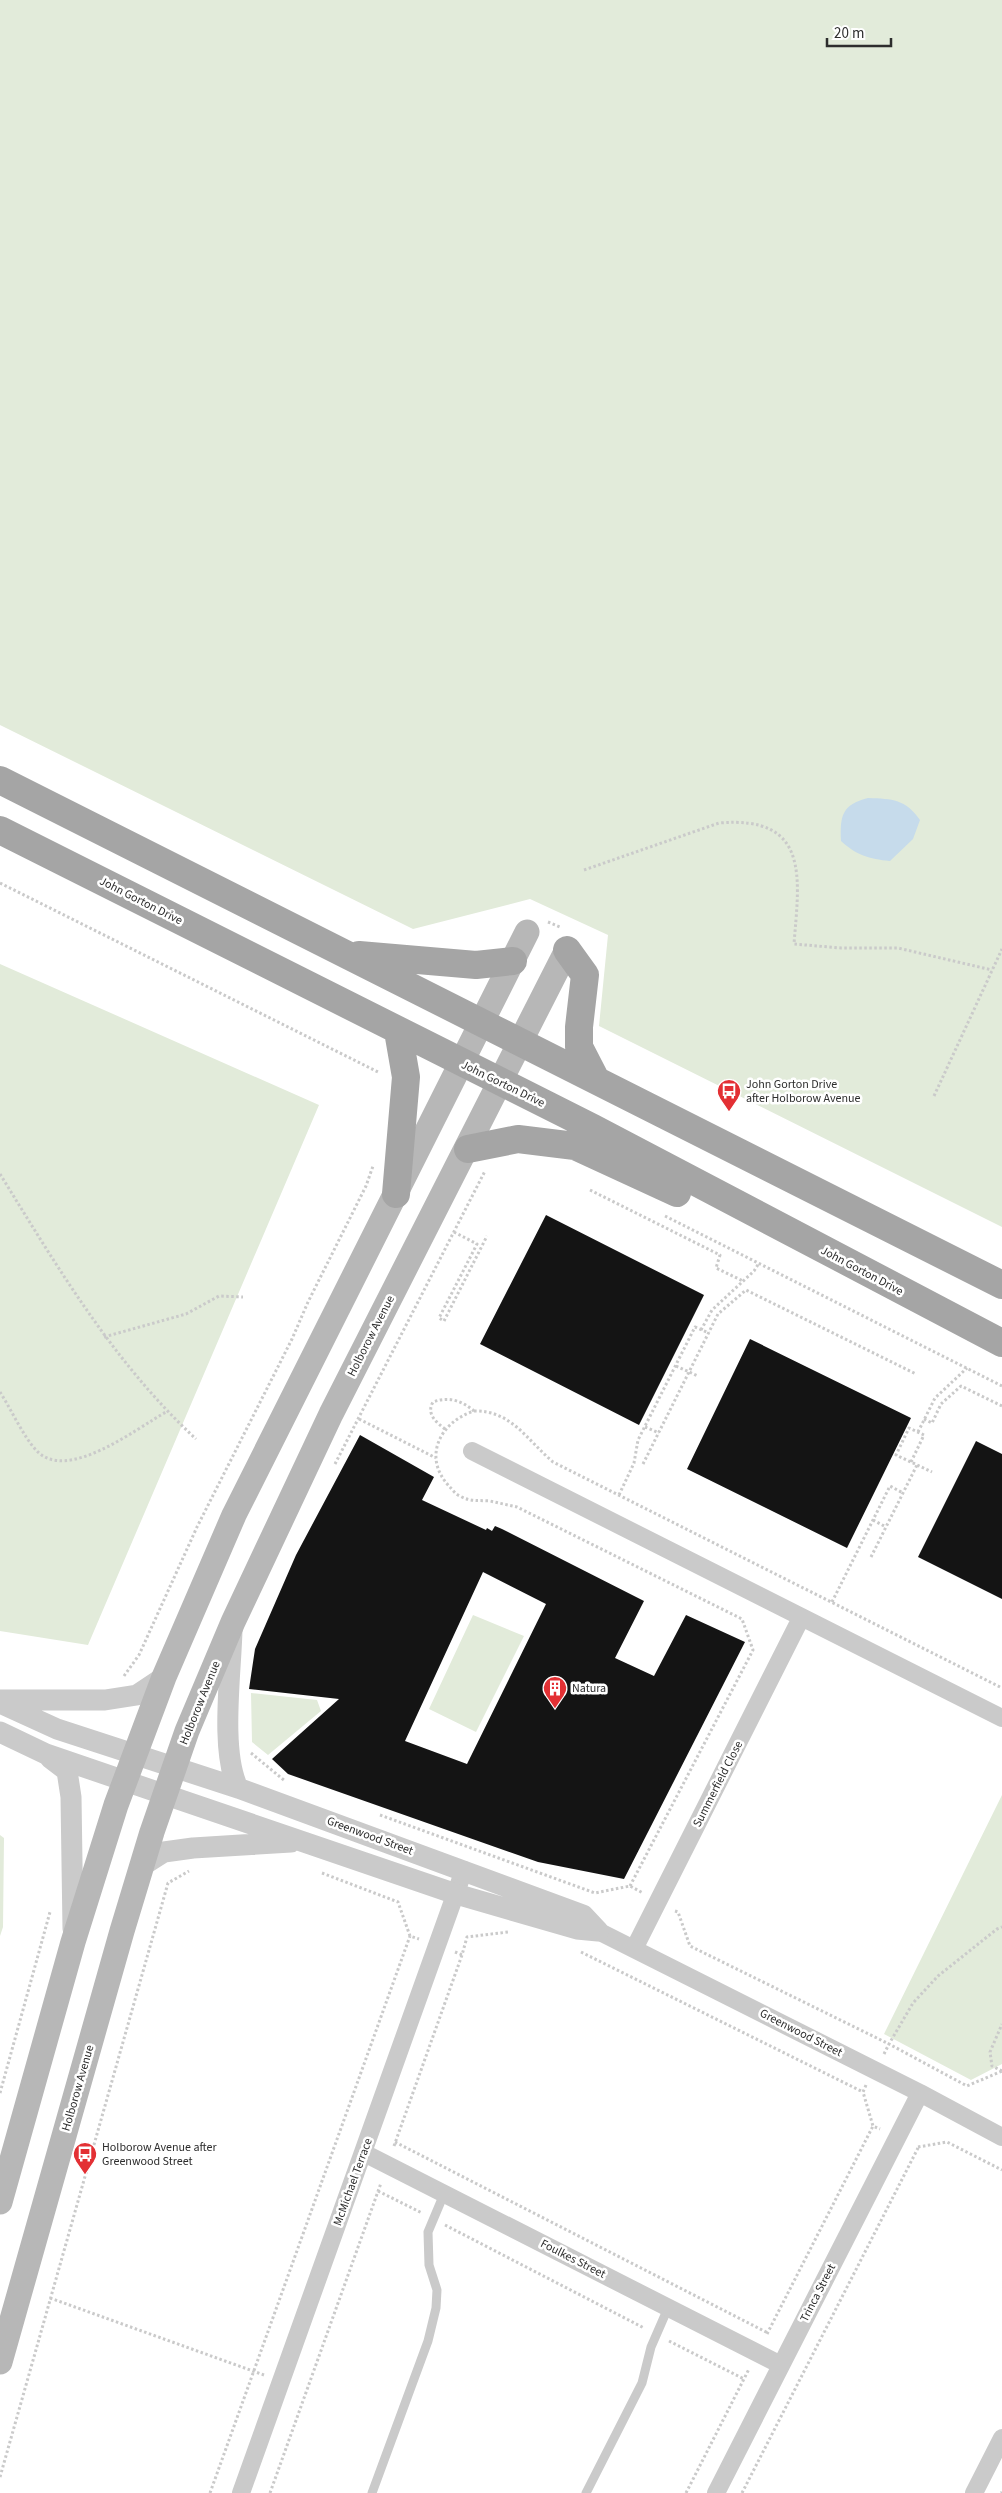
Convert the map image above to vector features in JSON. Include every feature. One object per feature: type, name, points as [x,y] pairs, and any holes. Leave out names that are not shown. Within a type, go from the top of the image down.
[{"type":"main road","points":[[0,780],[1002,1285]]},
{"type":"main road","name":"John Gorton Drive","points":[[0,830],[501,1083],[1002,1343]]},
{"type":"main road","points":[[0,2202],[73,1942],[124,1781],[164,1677],[234,1515],[527,932]]},
{"type":"main road","points":[[568,950],[585,975],[579,1027],[579,1047],[596,1080]]},
{"type":"main road","name":"Holborow Avenue","points":[[0,2362],[142,1866],[175,1767],[232,1622],[331,1414],[568,950]]},
{"type":"main road","points":[[342,953],[476,964],[513,961]]},
{"type":"main road","points":[[396,1194],[406,1077],[398,1031]]},
{"type":"main road","points":[[468,1149],[518,1139],[575,1146],[707,1206],[769,1221]]},
{"type":"street","points":[[472,1451],[1002,1718]]},
{"type":"street","name":"Summerfield Close","points":[[634,1949],[801,1618]]},
{"type":"street","points":[[232,1622],[228,1748],[233,1777],[238,1788]]},
{"type":"street","points":[[0,1702],[105,1700],[137,1695],[164,1677]]},
{"type":"street","name":"Greenwood Street","points":[[0,1702],[57,1729],[238,1788],[583,1915],[598,1931]]},
{"type":"street","points":[[0,1732],[46,1754],[67,1770],[71,1797],[73,1942]]},
{"type":"street","name":"Greenwood Street","points":[[46,1754],[456,1894],[577,1928],[598,1931],[1001,2134]]},
{"type":"street","points":[[142,1866],[164,1852],[193,1848],[301,1842]]},
{"type":"street","name":"McMichael Terrace","points":[[241,2493],[464,1870]]},
{"type":"street","name":"Trinca Street","points":[[716,2493],[920,2092]]},
{"type":"street","name":"Foulkes Street","points":[[364,2153],[781,2365]]},
{"type":"street","points":[[974,2493],[1002,2438]]},
{"type":"lane","points":[[372,2493],[428,2341],[436,2308],[437,2290],[429,2264],[427,2246],[432,2219],[444,2194]]},
{"type":"lane","points":[[586,2493],[642,2383],[656,2334],[668,2308]]},
{"type":"path","points":[[584,870],[719,823],[739,821],[752,823],[768,828],[780,836],[788,844],[794,855],[798,889],[794,944],[898,948],[992,970]]},
{"type":"path","points":[[0,883],[385,1076]]},
{"type":"path","points":[[934,1096],[1002,949]]},
{"type":"path","points":[[118,1678],[125,1675],[139,1655],[197,1527],[366,1186],[374,1162]]},
{"type":"path","points":[[331,1472],[486,1168]]},
{"type":"path","points":[[0,1174],[57,1267],[104,1337],[166,1412],[196,1439]]},
{"type":"path","points":[[590,1190],[720,1254],[716,1268],[743,1281]]},
{"type":"path","points":[[661,1214],[1002,1386]]},
{"type":"path","points":[[454,1232],[477,1244],[439,1318],[444,1321],[487,1236]]},
{"type":"path","points":[[702,1330],[712,1310],[759,1264]]},
{"type":"path","points":[[643,1464],[718,1314],[746,1290],[916,1374]]},
{"type":"path","points":[[104,1337],[186,1314],[219,1296],[243,1297]]},
{"type":"path","points":[[618,1495],[634,1463],[638,1440],[644,1426],[695,1327],[709,1333]]},
{"type":"path","points":[[676,1365],[698,1376]]},
{"type":"path","points":[[918,1432],[935,1398],[966,1368]]},
{"type":"path","points":[[924,1419],[932,1423],[941,1404],[961,1386],[1002,1406]]},
{"type":"path","points":[[0,1392],[36,1451],[49,1459],[65,1462],[85,1458],[166,1412]]},
{"type":"path","points":[[445,1429],[433,1419],[431,1413],[433,1402],[451,1399],[464,1402],[474,1411]]},
{"type":"path","points":[[630,1886],[753,1650],[742,1619],[517,1507],[489,1501],[475,1501],[458,1495],[441,1476],[436,1458],[438,1442],[445,1429],[454,1420],[474,1411],[497,1413],[509,1420],[553,1462],[1002,1688]]},
{"type":"path","points":[[359,1420],[436,1458]]},
{"type":"path","points":[[644,1426],[659,1434]]},
{"type":"path","points":[[911,1462],[924,1435],[909,1428],[896,1455],[932,1472]]},
{"type":"path","points":[[872,1557],[917,1465]]},
{"type":"path","points":[[832,1602],[890,1486],[903,1492]]},
{"type":"path","points":[[873,1520],[886,1527]]},
{"type":"path","points":[[0,2477],[168,1882],[192,1869]]},
{"type":"path","points":[[210,2493],[410,1936],[398,1902],[320,1872]]},
{"type":"path","points":[[0,2093],[50,1914],[50,1904]]},
{"type":"path","points":[[889,2044],[913,2003],[938,1976],[1002,1927]]},
{"type":"path","points":[[270,2493],[467,1937],[512,1932]]},
{"type":"path","points":[[410,1936],[462,1954]]},
{"type":"path","points":[[576,1951],[863,2092]]},
{"type":"path","points":[[1002,2024],[990,2052],[992,2066],[1002,2071]]},
{"type":"path","points":[[686,2493],[873,2126]]},
{"type":"path","points":[[395,2142],[768,2332]]},
{"type":"path","points":[[742,2493],[918,2148]]},
{"type":"path","points":[[378,2191],[744,2379]]},
{"type":"path","points":[[50,2298],[281,2381]]},
{"type":"green space","points":[[0,0],[1002,0],[1002,1227],[599,1026],[608,935],[530,899],[413,929],[0,725]]},
{"type":"green space","points":[[0,964],[319,1105],[88,1645],[0,1631]]},
{"type":"green space","points":[[473,1615],[524,1636],[476,1732],[429,1709]]},
{"type":"green space","points":[[251,1693],[317,1700],[321,1711],[268,1755],[252,1742]]},
{"type":"green space","points":[[1002,1795],[1002,2064],[971,2080],[884,2034]]},
{"type":"green space","points":[[0,1835],[4,1838],[3,1927],[0,1936]]},
{"type":"water","points":[[868,798],[891,800],[904,804],[920,820],[913,839],[890,861],[863,856],[841,841],[841,824],[844,812],[853,804]]},
{"type":"building","points":[[546,1215],[704,1295],[639,1425],[480,1344]]},
{"type":"building","points":[[750,1339],[911,1418],[847,1548],[687,1469]]},
{"type":"building","points":[[360,1435],[434,1477],[422,1500],[486,1530],[487,1528],[492,1531],[495,1526],[502,1529],[644,1601],[615,1658],[654,1676],[686,1615],[745,1642],[624,1879],[538,1862],[288,1774],[272,1759],[339,1699],[249,1689],[255,1649],[296,1555]],"holes":[[[483,1572],[546,1604],[467,1764],[405,1741]]]},
{"type":"building","points":[[976,1441],[1002,1454],[1002,1599],[918,1557]]},
{"type":"place","name":"John Gorton Drive after Holborow Avenue","points":[[729,1112]]},
{"type":"place","name":"Natura","points":[[555,1709]]},
{"type":"place","name":"Holborow Avenue after Greenwood Street","points":[[85,2175]]}]
